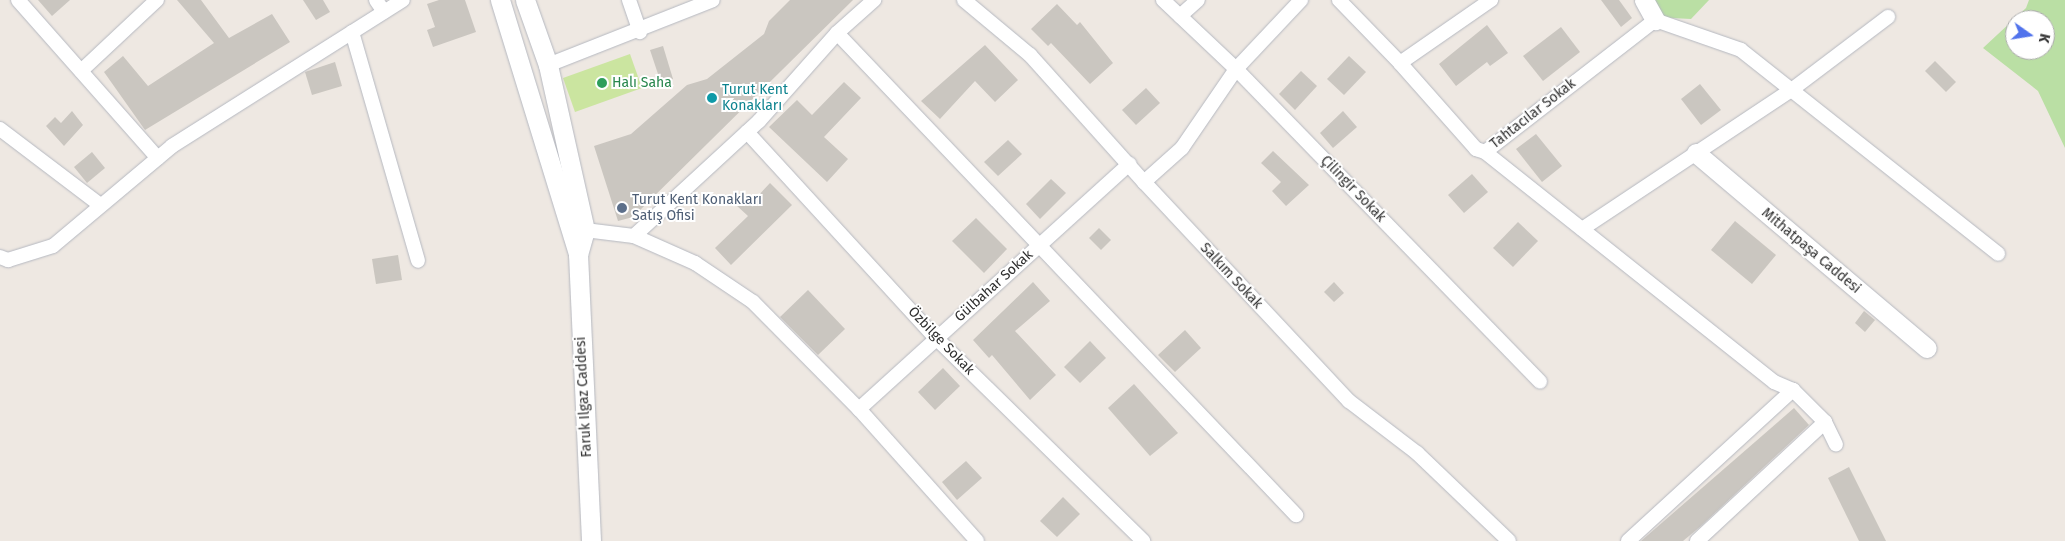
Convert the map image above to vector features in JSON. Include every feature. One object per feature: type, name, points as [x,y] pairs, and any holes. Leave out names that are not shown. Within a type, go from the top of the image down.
[{"type":"street","points":[[18,0],[158,158]]},
{"type":"street","points":[[81,71],[157,0]]},
{"type":"street","points":[[376,0],[384,12]]},
{"type":"street","points":[[0,258],[8,260],[53,246],[158,158],[403,0]]},
{"type":"street","name":"Faruk Ilgaz Caddesi","points":[[500,0],[578,254],[592,541]]},
{"type":"street","name":"Faruk Ilgaz Caddesi","points":[[525,0],[548,66],[585,230],[578,254]]},
{"type":"street","points":[[629,0],[640,32]]},
{"type":"street","points":[[548,66],[590,47],[640,32],[713,0]]},
{"type":"street","points":[[634,236],[747,132],[837,32],[874,0]]},
{"type":"street","name":"Salkım Sokak","points":[[964,0],[1030,55],[1144,182],[1349,401],[1417,453],[1509,541]]},
{"type":"street","name":"Çilingir Sokak","points":[[1163,0],[1236,69],[1540,382]]},
{"type":"street","points":[[1180,16],[1198,0]]},
{"type":"street","points":[[1144,182],[1182,148],[1236,69],[1301,0]]},
{"type":"street","name":"Tahtacılar Sokak","points":[[1339,0],[1400,63],[1476,150],[1485,152],[1654,20]]},
{"type":"street","points":[[1400,63],[1491,0]]},
{"type":"street","points":[[1644,0],[1654,20],[1741,50],[1790,91],[1998,254]]},
{"type":"street","points":[[1582,229],[1790,91],[1888,17]]},
{"type":"street","points":[[352,32],[418,260]]},
{"type":"street","points":[[837,32],[1296,515]]},
{"type":"street","points":[[0,129],[100,205]]},
{"type":"street","name":"Özbilge Sokak","points":[[747,132],[936,339],[1143,541]]},
{"type":"street","points":[[1485,152],[1774,382],[1793,390],[1825,422],[1836,445]]},
{"type":"street","name":"Mithatpaşa Caddesi","points":[[1696,153],[1927,348]]},
{"type":"street","name":"Gülbahar Sokak","points":[[859,409],[1129,164]]},
{"type":"street","points":[[585,230],[634,236],[695,263],[753,302],[859,409],[977,541]]},
{"type":"street","points":[[1628,541],[1793,390]]},
{"type":"street","points":[[1697,541],[1825,422]]},
{"type":"green space","points":[[1648,0],[1709,0],[1691,19],[1653,17]]},
{"type":"green space","points":[[2029,0],[2065,0],[2065,148],[2038,91],[1983,48],[2005,28],[2005,60],[2055,60],[2055,10],[2024,10]]},
{"type":"green space","name":"Halı Saha","points":[[630,54],[642,88],[575,112],[563,78]]},
{"type":"building","points":[[38,0],[70,0],[52,16]]},
{"type":"building","points":[[177,0],[201,0],[229,38],[272,14],[290,42],[145,130],[104,72],[123,56],[148,86],[214,43]]},
{"type":"building","points":[[303,0],[323,0],[330,12],[316,20]]},
{"type":"building","points":[[439,0],[465,0],[476,32],[433,47],[427,30],[435,27],[427,4]]},
{"type":"building","name":"Turut Kent Konakları","points":[[790,0],[853,0],[633,217],[618,221],[594,146],[631,134],[687,85],[707,79],[764,34],[769,21]]},
{"type":"building","points":[[1601,0],[1619,0],[1632,18],[1621,27]]},
{"type":"building","points":[[1057,4],[1077,25],[1080,22],[1113,63],[1090,84],[1051,43],[1048,46],[1031,29]]},
{"type":"building","points":[[1487,25],[1508,53],[1490,66],[1487,62],[1456,86],[1439,64]]},
{"type":"building","points":[[1561,27],[1580,52],[1543,81],[1523,56]]},
{"type":"building","points":[[985,45],[1018,80],[995,102],[975,81],[940,119],[921,101]]},
{"type":"building","points":[[663,46],[673,79],[661,83],[650,50]]},
{"type":"building","points":[[1349,56],[1366,72],[1344,95],[1327,79]]},
{"type":"building","points":[[1935,61],[1956,82],[1946,92],[1925,71]]},
{"type":"building","points":[[335,62],[342,86],[312,95],[305,72]]},
{"type":"building","points":[[1301,71],[1317,86],[1295,110],[1279,94]]},
{"type":"building","points":[[844,82],[861,98],[824,137],[848,159],[827,182],[769,127],[797,100],[812,115]]},
{"type":"building","points":[[1700,84],[1721,110],[1701,125],[1681,99]]},
{"type":"building","points":[[1146,88],[1160,103],[1136,125],[1122,110]]},
{"type":"building","points":[[72,111],[83,125],[64,146],[46,126],[55,117],[61,123]]},
{"type":"building","points":[[1343,111],[1357,127],[1333,148],[1320,133]]},
{"type":"building","points":[[1536,134],[1562,166],[1542,182],[1516,149]]},
{"type":"building","points":[[1008,140],[1022,154],[998,176],[984,162]]},
{"type":"building","points":[[1273,151],[1309,185],[1286,206],[1272,191],[1281,182],[1261,163]]},
{"type":"building","points":[[92,152],[105,168],[87,183],[74,167]]},
{"type":"building","points":[[1472,174],[1488,192],[1464,213],[1448,195]]},
{"type":"building","points":[[1051,179],[1066,193],[1040,219],[1026,204]]},
{"type":"building","points":[[770,183],[792,205],[731,265],[715,248],[748,216],[736,205],[756,198]]},
{"type":"building","points":[[976,218],[1007,249],[984,273],[952,241]]},
{"type":"building","points":[[1735,221],[1776,255],[1752,284],[1711,250]]},
{"type":"building","points":[[1518,222],[1538,241],[1513,267],[1493,248]]},
{"type":"building","points":[[1099,228],[1111,240],[1101,250],[1089,238]]},
{"type":"building","points":[[398,255],[402,280],[376,284],[372,259]]},
{"type":"building","points":[[1033,282],[1050,301],[1015,331],[1056,375],[1030,400],[992,355],[989,358],[973,340]]},
{"type":"building","points":[[1334,282],[1344,293],[1334,302],[1324,292]]},
{"type":"building","points":[[808,290],[845,329],[818,355],[780,317]]},
{"type":"building","points":[[1864,311],[1875,320],[1865,332],[1855,323]]},
{"type":"building","points":[[1185,330],[1201,348],[1175,372],[1158,355]]},
{"type":"building","points":[[1090,341],[1106,358],[1080,383],[1064,367]]},
{"type":"building","points":[[943,368],[960,386],[935,410],[918,392]]},
{"type":"building","points":[[1134,384],[1178,433],[1150,456],[1108,408]]},
{"type":"building","points":[[1794,408],[1809,425],[1701,526],[1683,541],[1641,541]]},
{"type":"building","points":[[966,461],[982,478],[957,500],[942,482]]},
{"type":"building","points":[[1849,467],[1886,541],[1859,541],[1828,478]]},
{"type":"building","points":[[1063,497],[1080,514],[1057,537],[1040,521]]},
{"type":"place","name":"Halı Saha","points":[[602,83]]},
{"type":"place","name":"Turut Kent Konakları","points":[[712,98]]},
{"type":"place","name":"Turut Kent Konakları Satış Ofisi","points":[[622,208]]}]
